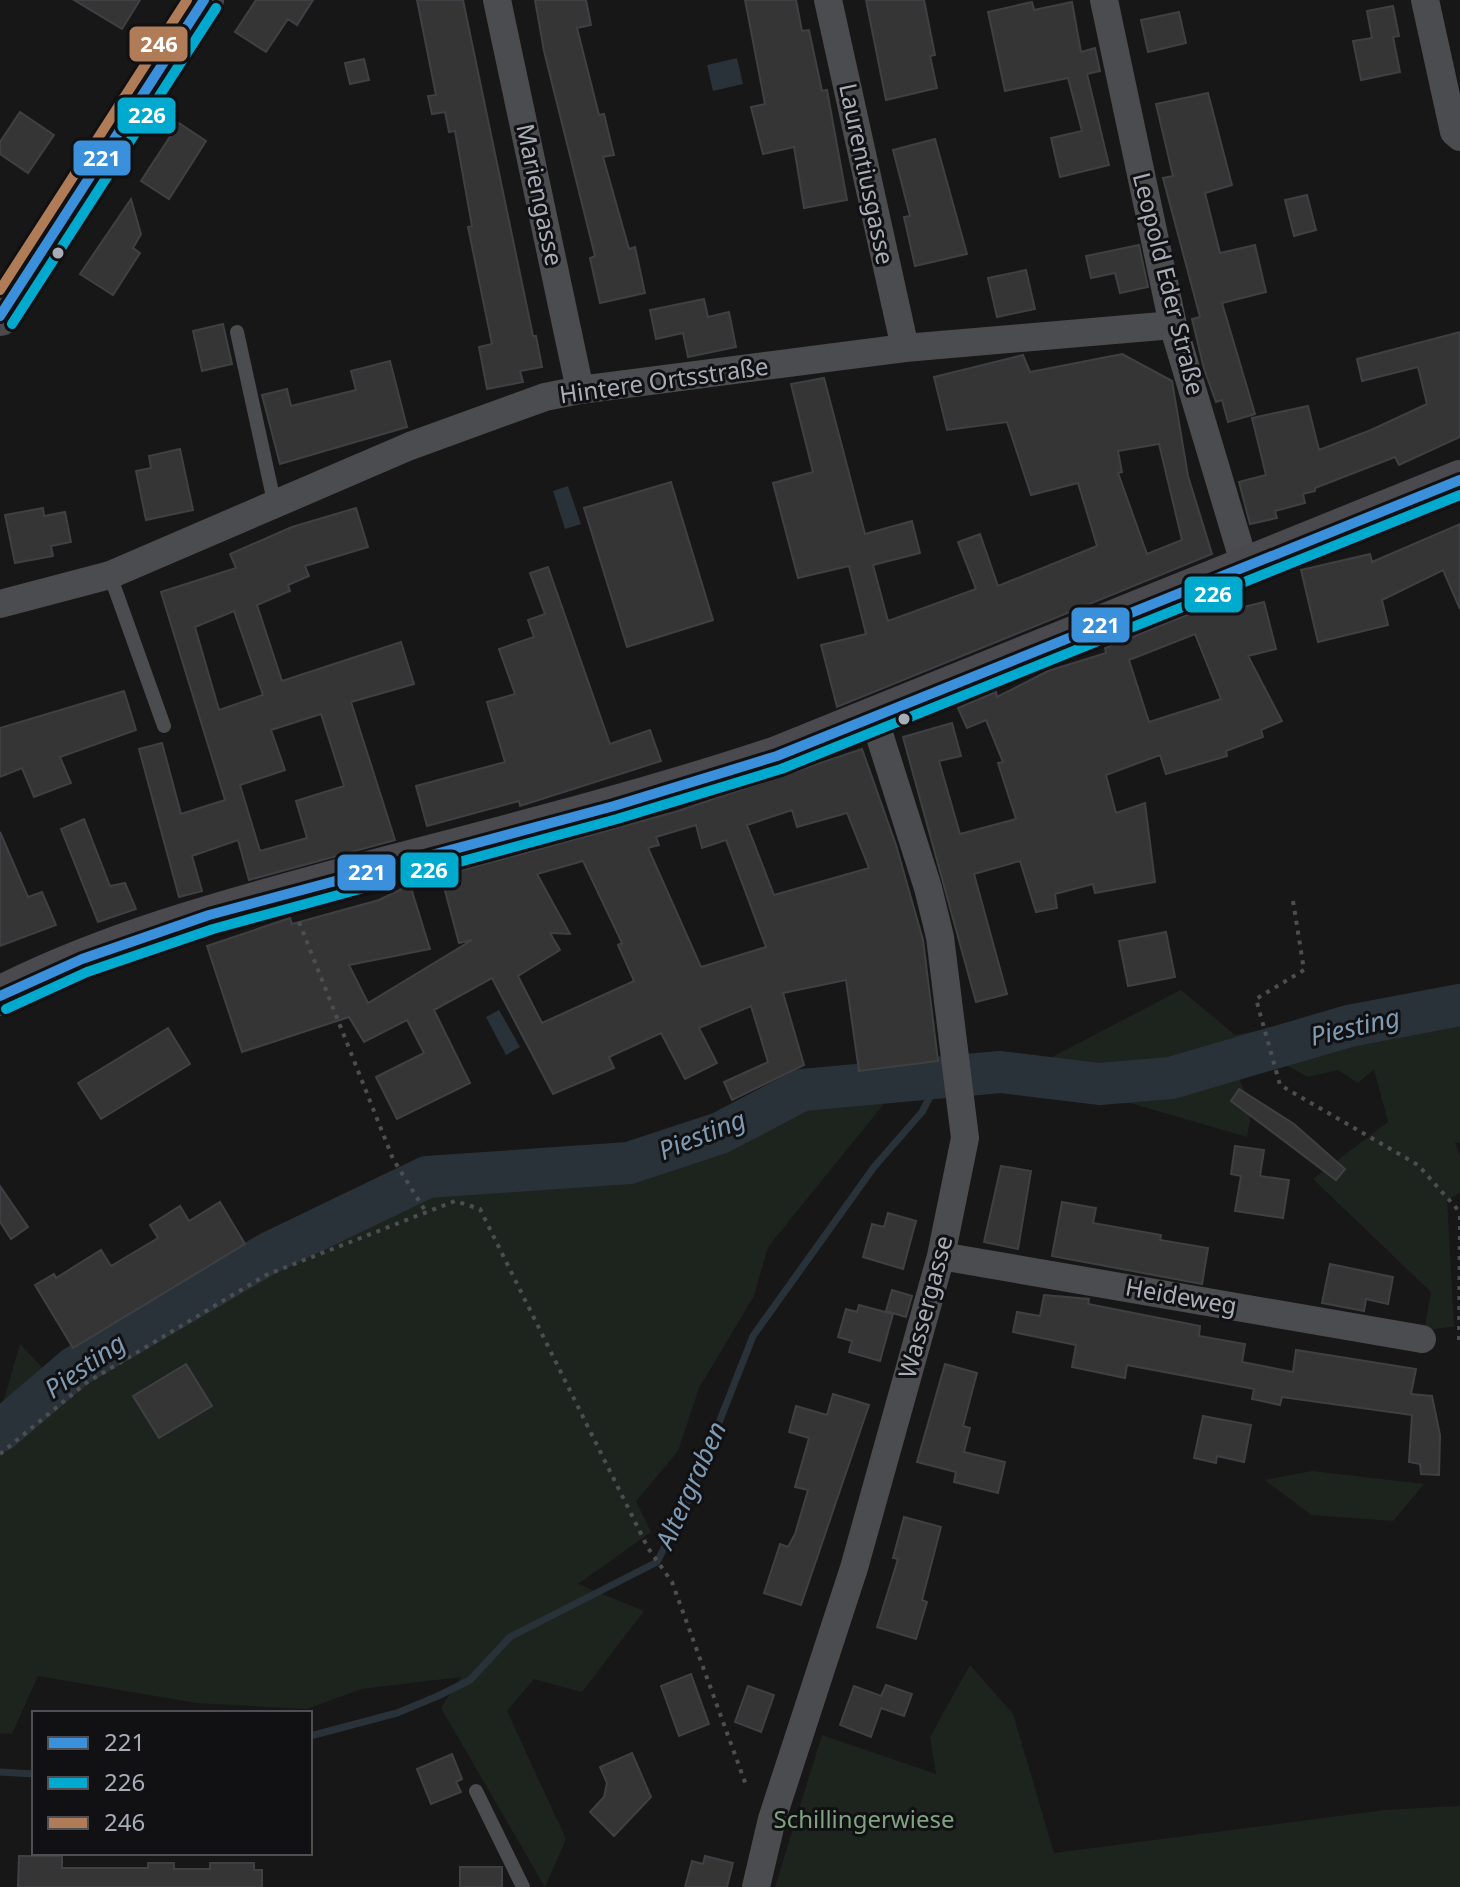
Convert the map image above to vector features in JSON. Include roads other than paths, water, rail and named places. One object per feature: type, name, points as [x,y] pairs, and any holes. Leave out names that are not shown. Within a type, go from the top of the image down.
[{"type":"main road","points":[[0,316],[204,0]]},
{"type":"main road","points":[[0,996],[32,980],[195,919],[689,786],[874,718],[1460,480]]},
{"type":"street","name":"Mariengasse","points":[[497,0],[580,390]]},
{"type":"street","name":"Laurentiusgasse","points":[[828,0],[905,348]]},
{"type":"street","name":"Leopold Eder Straße","points":[[1104,0],[1173,325],[1245,566]]},
{"type":"street","points":[[1425,0],[1454,132],[1460,137]]},
{"type":"street","name":"Hintere Ortsstraße","points":[[0,604],[110,575],[410,446],[545,397],[905,348],[1173,325]]},
{"type":"street","name":"Wassergasse","points":[[756,1887],[772,1819],[854,1568],[941,1256],[962,1165],[963,1109],[940,937],[928,888],[874,718]]},
{"type":"street","name":"Heideweg","points":[[941,1256],[1422,1339]]},
{"type":"lane","points":[[237,332],[275,506]]},
{"type":"lane","points":[[110,575],[164,726]]},
{"type":"lane","points":[[476,1791],[523,1887]]},
{"type":"waterway","name":"Piesting","points":[[0,1431],[75,1367],[269,1253],[427,1177],[629,1163],[720,1133],[802,1090],[1000,1072],[1099,1084],[1171,1078],[1349,1026],[1460,1005]]},
{"type":"waterway","name":"Altergraben","points":[[312,1735],[397,1713],[470,1680],[510,1637],[657,1562],[689,1499],[753,1336],[874,1167],[922,1112],[939,1080]]},
{"type":"waterway","name":"Altergraben","points":[[0,1772],[32,1774]]},
{"type":"park label","name":"Schillingerwiese","points":[[864,1820]]}]
